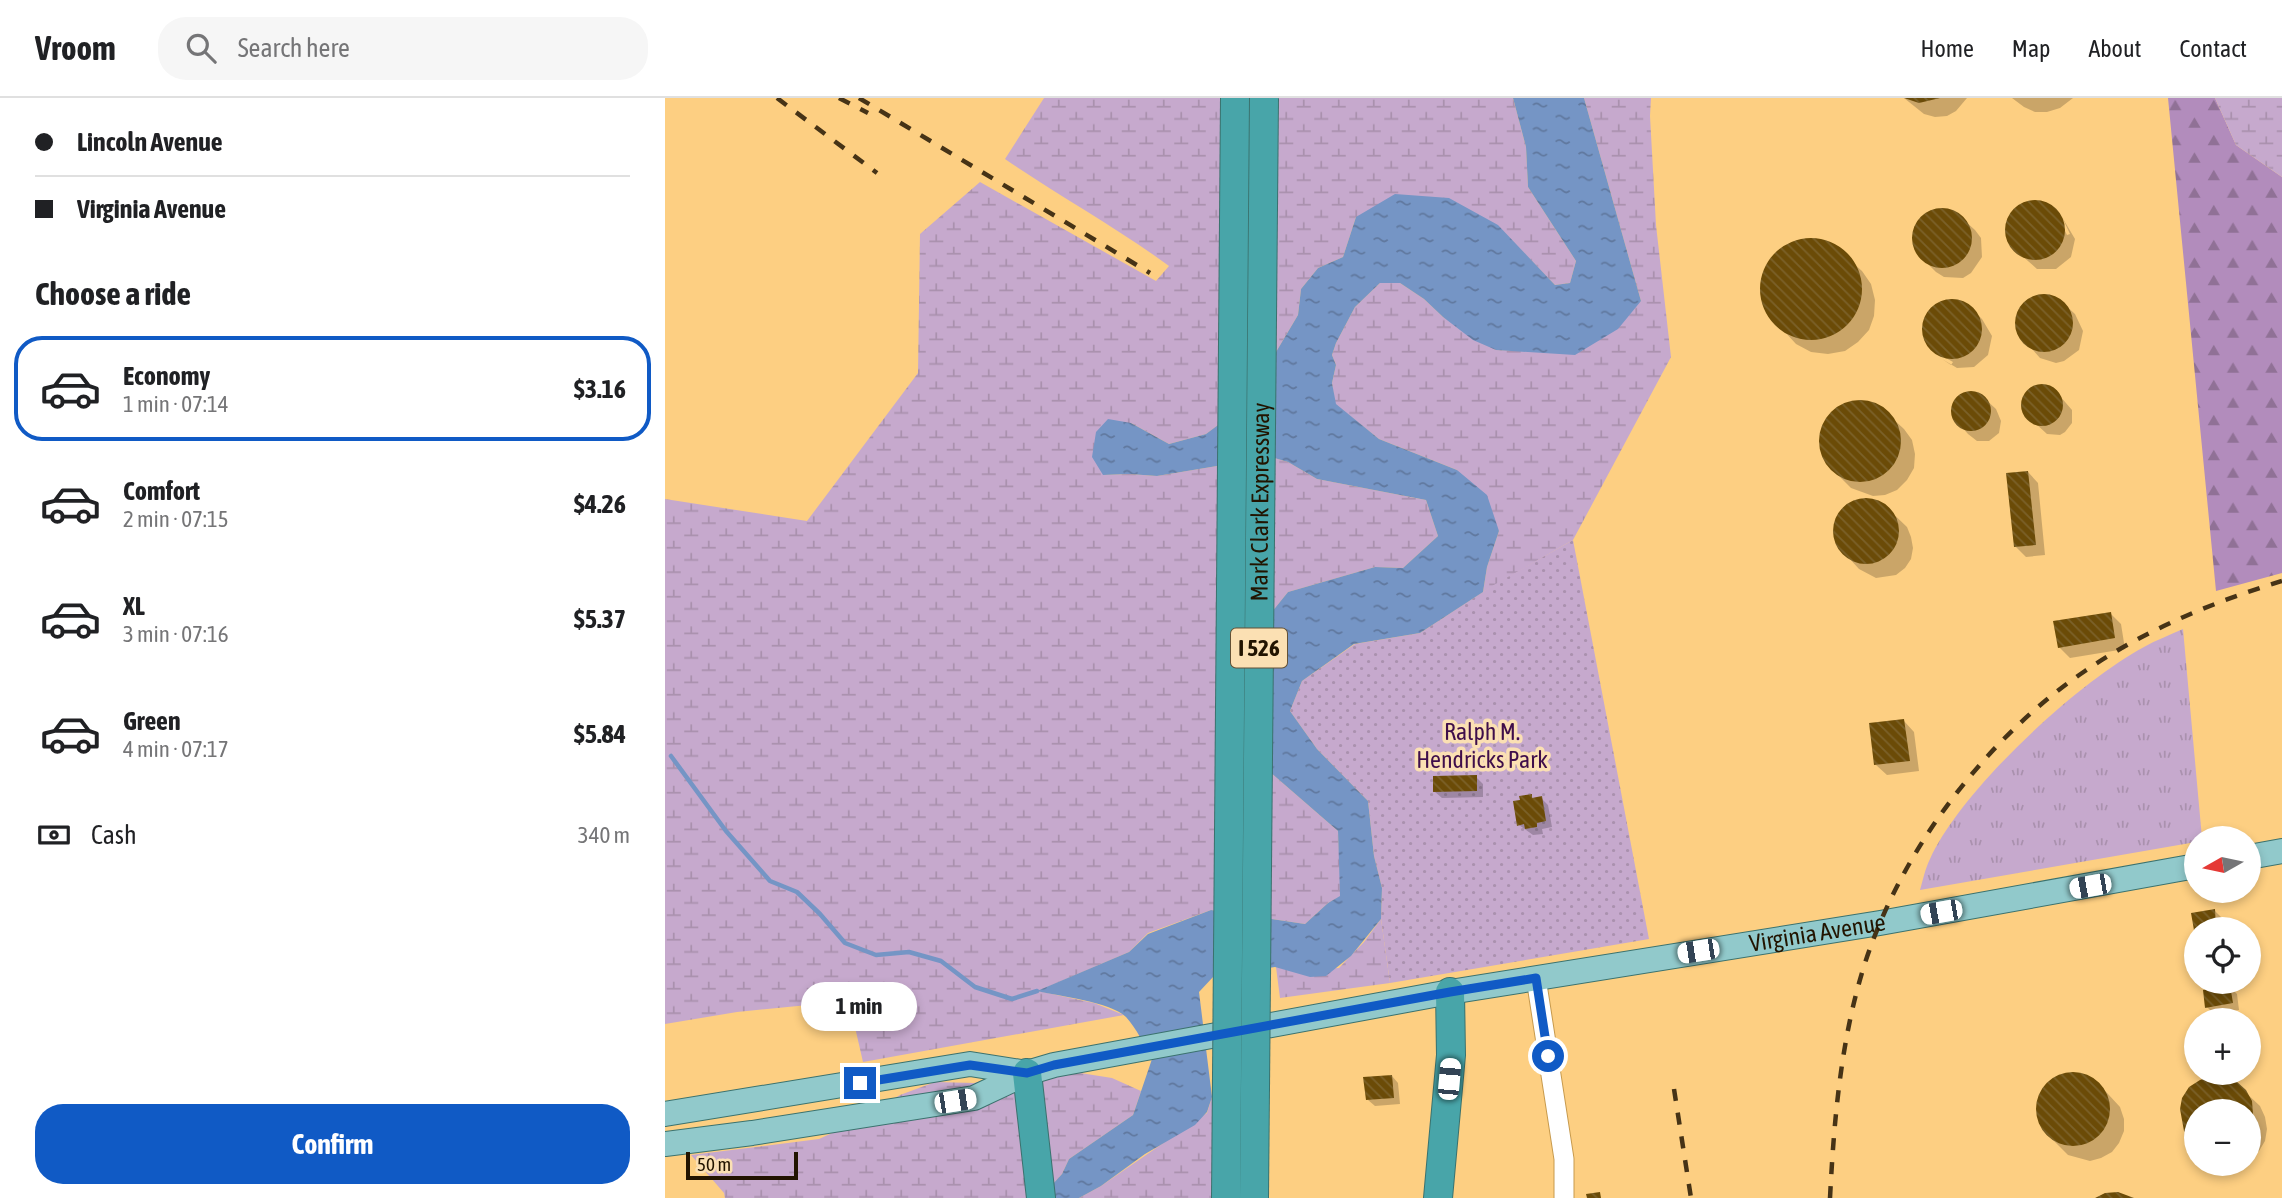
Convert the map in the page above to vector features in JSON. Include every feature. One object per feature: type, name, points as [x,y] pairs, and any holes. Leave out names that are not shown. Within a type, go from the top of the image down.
[{"type":"highway","name":"Mark Clark Expressway","points":[[1226,1198],[1235,98]]},
{"type":"highway","name":"Mark Clark Expressway","points":[[1254,1198],[1264,98]]},
{"type":"highway","points":[[1438,1198],[1451,1055],[1450,992]]},
{"type":"highway","points":[[1027,1073],[1041,1198]]},
{"type":"main road","points":[[2261,855],[2282,851]]},
{"type":"main road","name":"Virginia Avenue","points":[[665,1144],[974,1098],[1027,1073],[1054,1065],[1450,992],[1880,923],[2184,868]]},
{"type":"main road","name":"Virginia Avenue","points":[[665,1114],[970,1065],[1027,1073]]},
{"type":"main road","points":[[778,1096],[784,1128]]},
{"type":"street","points":[[1536,978],[1564,1159],[1564,1198]]},
{"type":"green space","points":[[1044,98],[1513,98],[1526,147],[1528,187],[1576,261],[1570,283],[1555,285],[1497,225],[1356,217],[1343,257],[1318,268],[1301,289],[1298,315],[1254,383],[1242,407],[1206,434],[1169,444],[1131,423],[1103,475],[1157,476],[1271,457],[1288,462],[1317,479],[1426,500],[1438,536],[1403,568],[1375,567],[1288,592],[1259,628],[1237,664],[1270,772],[1338,831],[1341,896],[1328,903],[1305,924],[1211,910],[1148,933],[1129,952],[1038,991],[1094,1003],[1124,1015],[863,1062],[849,1001],[737,1012],[665,1024],[665,499],[807,521],[918,373],[920,234],[980,182],[1156,281],[1169,266],[1005,159]]},
{"type":"green space","points":[[1584,98],[1651,98],[1656,225],[1671,357],[1573,540],[1483,592],[1487,567],[1499,531],[1457,470],[1379,439],[1335,404],[1332,383],[1336,365],[1332,355],[1355,307],[1380,283],[1400,283],[1424,299],[1443,317],[1496,350],[1526,351],[1641,301]]},
{"type":"green space","points":[[2168,98],[2215,98],[2236,145],[2282,177],[2282,573],[2216,591]]},
{"type":"green space","points":[[2215,98],[2282,98],[2282,177],[2236,145]]},
{"type":"green space","name":"Ralph M. Hendricks Park","points":[[1573,540],[1649,939],[1390,983],[1381,919],[1382,888],[1374,856],[1368,801],[1317,749],[1290,711],[1302,681],[1355,644],[1420,633],[1492,586]]},
{"type":"green space","points":[[2183,629],[2201,826],[2184,826],[2184,844],[1920,890],[1928,863],[1945,832],[1994,771],[2055,712],[2117,664],[2149,644]]},
{"type":"green space","points":[[1381,919],[1390,983],[1280,998],[1276,967],[1293,971],[1339,968]]},
{"type":"green space","points":[[1036,1066],[1112,1078],[1141,1091],[1133,1115],[1069,1159],[1062,1174],[1040,1198],[725,1198],[724,1193],[691,1155],[819,1139],[856,1122],[900,1095],[935,1082],[974,1083]]},
{"type":"green space","points":[[1212,1097],[1246,1123],[1265,1198],[1079,1198],[1101,1186],[1207,1113]]},
{"type":"water","points":[[1513,98],[1584,98],[1641,301],[1618,329],[1575,355],[1496,350],[1473,340],[1424,299],[1400,283],[1380,283],[1355,307],[1336,343],[1332,355],[1336,365],[1332,383],[1336,404],[1379,439],[1457,470],[1487,495],[1499,531],[1487,567],[1483,592],[1420,633],[1354,644],[1302,681],[1290,711],[1317,749],[1368,801],[1374,856],[1382,888],[1381,919],[1351,956],[1326,976],[1310,977],[1275,967],[1214,976],[1199,992],[1212,1097],[1207,1112],[1195,1125],[1079,1198],[1040,1198],[1062,1174],[1069,1159],[1133,1115],[1152,1059],[1134,1027],[1119,1012],[1109,1007],[1037,991],[1129,952],[1148,934],[1211,910],[1305,924],[1340,896],[1338,831],[1270,772],[1224,762],[1237,664],[1259,628],[1288,592],[1375,567],[1403,568],[1438,536],[1426,500],[1317,479],[1288,462],[1271,457],[1157,476],[1103,475],[1092,457],[1096,432],[1108,419],[1131,423],[1169,444],[1206,434],[1242,407],[1254,383],[1298,315],[1301,289],[1318,268],[1343,257],[1356,217],[1395,194],[1449,198],[1498,225],[1555,285],[1570,283],[1576,261],[1528,187],[1526,147]]},
{"type":"building","points":[[1904,98],[1940,98],[1919,103]]},
{"type":"building","points":[[2035,200],[2052,205],[2060,213],[2065,230],[2060,247],[2052,255],[2035,260],[2018,255],[2010,247],[2005,230],[2010,213],[2018,205]]},
{"type":"building","points":[[1936,208],[1948,208],[1964,216],[1970,226],[1970,250],[1964,260],[1948,268],[1936,268],[1920,260],[1912,244],[1912,232],[1920,216]]},
{"type":"building","points":[[1811,238],[1830,242],[1847,253],[1858,270],[1862,289],[1858,308],[1847,325],[1830,336],[1811,340],[1792,336],[1775,325],[1764,308],[1760,289],[1764,270],[1775,253],[1792,242]]},
{"type":"building","points":[[2038,294],[2050,294],[2065,302],[2073,317],[2073,329],[2065,344],[2050,352],[2038,352],[2023,344],[2015,329],[2015,317],[2023,302]]},
{"type":"building","points":[[1952,299],[1969,304],[1977,312],[1982,329],[1977,346],[1969,354],[1952,359],[1935,354],[1927,346],[1922,329],[1927,312],[1935,304]]},
{"type":"building","points":[[2042,384],[2057,390],[2063,405],[2057,420],[2042,426],[2027,420],[2021,405],[2027,390]]},
{"type":"building","points":[[1971,391],[1979,392],[1985,397],[1990,403],[1990,419],[1985,425],[1979,430],[1971,431],[1963,430],[1957,425],[1952,419],[1951,411],[1952,403],[1957,397],[1963,392]]},
{"type":"building","points":[[1852,400],[1868,400],[1883,407],[1894,418],[1901,433],[1898,457],[1889,470],[1868,482],[1852,482],[1837,475],[1826,464],[1819,449],[1819,433],[1826,418],[1837,407]]},
{"type":"building","points":[[2028,471],[2036,545],[2014,547],[2006,473]]},
{"type":"building","points":[[1859,498],[1873,498],[1885,503],[1894,512],[1899,531],[1897,544],[1890,555],[1873,564],[1859,564],[1847,559],[1838,550],[1833,538],[1833,524],[1838,512],[1847,503]]},
{"type":"building","points":[[2111,612],[2115,638],[2058,648],[2053,621]]},
{"type":"building","points":[[1904,719],[1910,761],[1874,765],[1869,723]]},
{"type":"building","points":[[1477,775],[1477,791],[1433,792],[1433,776]]},
{"type":"building","points":[[1532,794],[1532,798],[1542,796],[1546,821],[1537,823],[1537,827],[1525,829],[1524,824],[1517,826],[1513,801],[1520,800],[1519,796]]},
{"type":"building","points":[[2215,909],[2215,917],[2192,917],[2191,913]]},
{"type":"building","points":[[2203,994],[2232,994],[2233,1003],[2205,1008]]},
{"type":"building","points":[[2080,1072],[2100,1082],[2108,1095],[2108,1123],[2100,1136],[2087,1144],[2066,1146],[2046,1136],[2038,1123],[2036,1102],[2046,1082],[2059,1074]]},
{"type":"building","points":[[1392,1075],[1394,1098],[1366,1100],[1363,1077]]},
{"type":"building","points":[[2240,1085],[2251,1099],[2184,1099],[2184,1131],[2180,1109],[2182,1098],[2189,1087]]},
{"type":"building","points":[[1600,1192],[1601,1198],[1587,1198],[1586,1194]]},
{"type":"building","points":[[2118,1192],[2134,1198],[2095,1198],[2105,1193]]},
{"type":"waterway","points":[[671,756],[726,831],[770,881],[797,892],[845,943],[876,955],[909,952],[941,961],[975,987],[1012,999],[1037,991]]},
{"type":"railway","points":[[777,98],[877,173]]},
{"type":"railway","points":[[839,98],[868,113]]},
{"type":"railway","points":[[859,98],[1150,273]]},
{"type":"railway","points":[[1830,1198],[1844,1049],[1865,963],[1881,920],[1901,879],[1952,799],[2014,729],[2085,671],[2180,618],[2282,581]]},
{"type":"railway","points":[[1674,1089],[1691,1198]]},
{"type":"route","points":[[860,1083],[970,1065],[1027,1073],[1054,1065],[1536,978],[1548,1056]]}]
